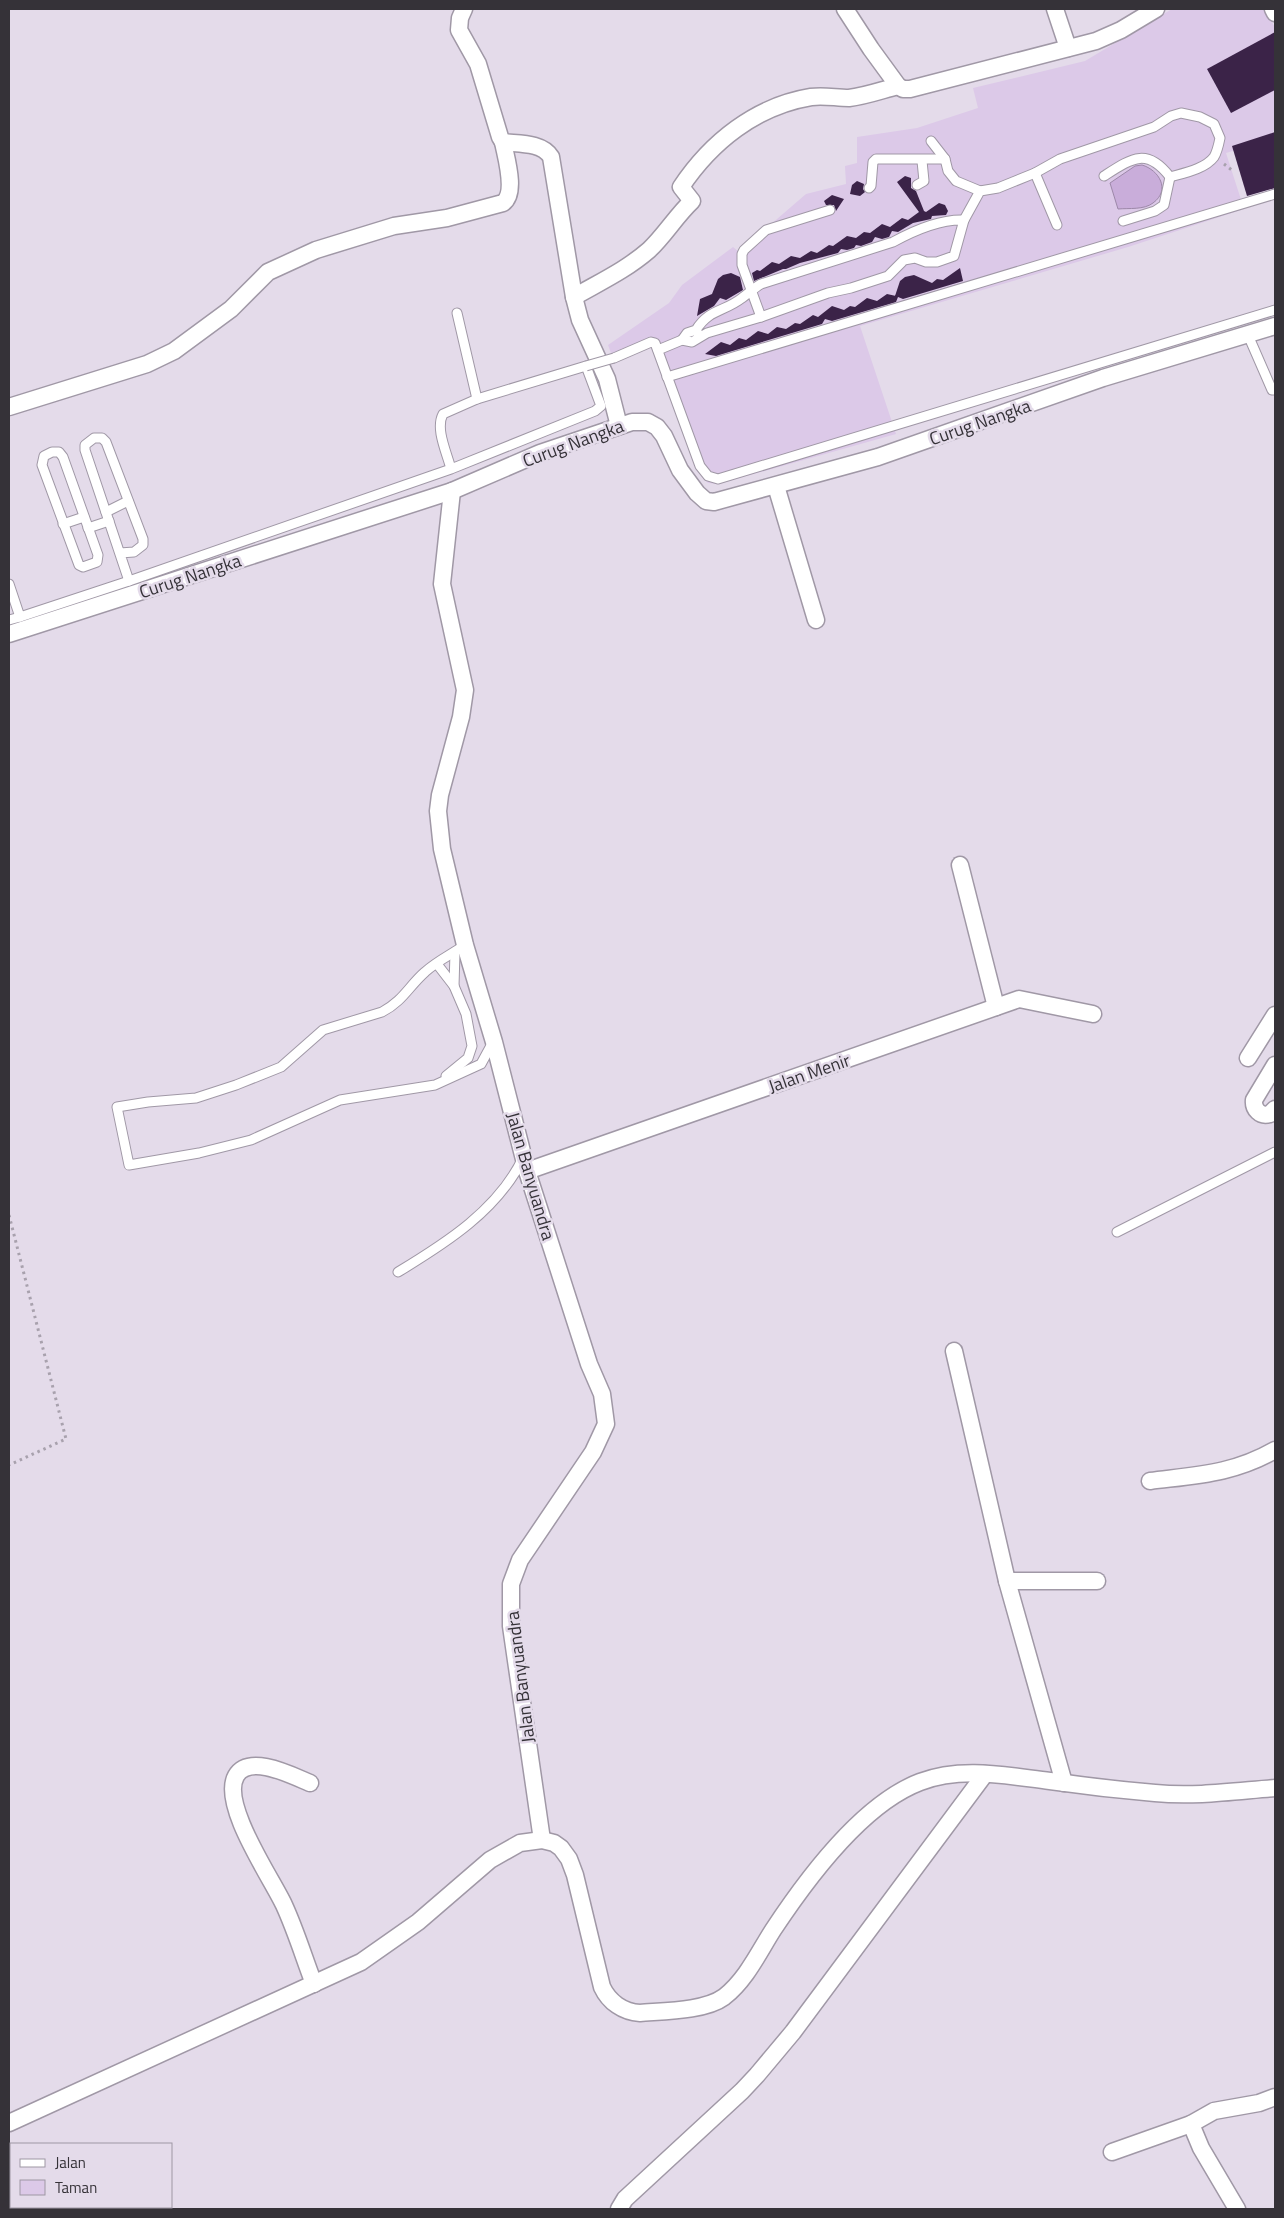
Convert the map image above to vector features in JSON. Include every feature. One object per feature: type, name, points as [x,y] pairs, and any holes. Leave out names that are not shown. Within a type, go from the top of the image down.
[{"type":"street","points":[[9,407],[147,364],[174,351],[231,309],[268,272],[316,250],[394,226],[447,218],[508,200],[511,189],[503,142],[478,64],[459,30],[460,18],[464,9]]},
{"type":"street","points":[[845,9],[898,86],[903,89],[910,89],[1096,41],[1121,30],[1156,9]]},
{"type":"street","points":[[1055,9],[1068,48]]},
{"type":"street","points":[[1273,9],[1275,13]]},
{"type":"street","points":[[574,297],[628,267],[651,248],[676,215],[692,201],[681,187],[690,173],[727,134],[756,116],[798,100],[827,96],[849,98],[898,86]]},
{"type":"street","points":[[503,142],[536,146],[546,150],[551,157],[574,297],[580,320],[607,379],[619,426]]},
{"type":"street","name":"Curug Nangka","points":[[9,634],[452,491],[540,453],[619,426],[637,422],[648,422],[656,427],[664,436],[685,477],[696,493],[706,501],[733,498],[878,457],[1103,378],[1275,326]]},
{"type":"street","points":[[776,486],[816,620]]},
{"type":"street","name":"Jalan Banyuandra","points":[[452,491],[442,584],[465,690],[461,717],[440,795],[438,811],[442,849],[460,949],[494,1042],[526,1164],[589,1364],[602,1394],[606,1424],[593,1452],[520,1560],[511,1584],[511,1626],[542,1840]]},
{"type":"street","points":[[960,865],[996,1007]]},
{"type":"street","name":"Jalan Menir","points":[[526,1164],[624,1139],[996,1007],[1024,999],[1093,1014]]},
{"type":"street","points":[[1248,1058],[1275,1015]]},
{"type":"street","points":[[1275,1065],[1254,1100],[1253,1105],[1255,1110],[1261,1114],[1270,1114],[1275,1109]]},
{"type":"street","points":[[954,1351],[1007,1580],[1064,1783]]},
{"type":"street","points":[[1150,1481],[1224,1472],[1241,1467],[1275,1450]]},
{"type":"street","points":[[1007,1580],[1097,1581]]},
{"type":"street","points":[[310,1783],[269,1767],[253,1766],[244,1769],[236,1776],[234,1789],[239,1819],[245,1834],[284,1907],[314,1984]]},
{"type":"street","points":[[9,2123],[361,1962],[449,1897],[490,1860],[505,1850],[526,1841],[542,1840],[554,1843],[561,1848],[569,1859],[575,1875],[602,1987],[606,1996],[632,2013],[671,2011],[714,2002],[732,1990],[741,1980],[804,1885],[842,1841],[867,1816],[905,1788],[939,1777],[964,1772],[1173,1794],[1275,1788]]},
{"type":"street","points":[[619,2209],[625,2199],[742,2091],[793,2032],[985,1774]]},
{"type":"street","points":[[1112,2152],[1191,2124],[1222,2109],[1259,2103],[1275,2097]]},
{"type":"street","points":[[1191,2124],[1201,2148],[1237,2209]]},
{"type":"lane","points":[[931,141],[956,181],[980,191],[998,188],[1035,173],[1060,159],[1154,127],[1171,116],[1181,113],[1200,117],[1214,124],[1220,138],[1214,156],[1200,167],[1170,178]]},
{"type":"lane","points":[[869,188],[871,186],[873,162],[876,159],[944,159]]},
{"type":"lane","points":[[1104,176],[1122,164],[1137,159],[1152,159],[1160,164],[1170,178],[1164,205],[1155,211],[1123,222]]},
{"type":"lane","points":[[918,185],[924,181],[922,160]]},
{"type":"lane","points":[[1035,173],[1057,225]]},
{"type":"lane","points":[[698,334],[761,317],[828,293],[888,276],[904,260],[915,258],[926,262],[948,260],[954,256],[964,220],[980,191]]},
{"type":"lane","points":[[667,377],[1275,194]]},
{"type":"lane","points":[[761,317],[742,265],[742,254],[766,230],[830,210]]},
{"type":"lane","points":[[658,350],[682,340],[692,342],[698,334],[703,318],[741,299],[761,284],[893,242],[943,221],[964,220]]},
{"type":"lane","points":[[451,469],[440,420],[442,414],[448,410],[477,399],[614,358],[651,342],[655,343],[658,350],[700,466],[708,476],[718,480],[1275,310]]},
{"type":"lane","points":[[457,313],[477,399]]},
{"type":"lane","points":[[1248,335],[1272,390],[1275,390]]},
{"type":"lane","points":[[9,620],[129,581],[451,469],[600,408],[601,406],[586,366]]},
{"type":"lane","points":[[120,553],[134,552],[143,545],[143,539],[106,442],[98,437],[89,441],[85,450],[129,581]]},
{"type":"lane","points":[[59,452],[63,457],[84,517],[98,556],[97,562],[83,567],[79,565],[76,558],[42,465],[42,459],[48,453],[59,452]]},
{"type":"lane","points":[[88,528],[128,501]]},
{"type":"lane","points":[[63,524],[84,517]]},
{"type":"lane","points":[[9,584],[20,617]]},
{"type":"lane","points":[[460,949],[425,972],[400,1001],[391,1008],[323,1030],[281,1067],[196,1098],[117,1106],[129,1165],[199,1153],[251,1140],[340,1100],[435,1085],[481,1064],[494,1042]]},
{"type":"lane","points":[[454,986],[460,949]]},
{"type":"lane","points":[[435,1085],[468,1058],[472,1046],[466,1014],[454,986],[437,964]]},
{"type":"lane","points":[[1117,1232],[1275,1152]]},
{"type":"lane","points":[[398,1272],[439,1247],[491,1204],[526,1164]]},
{"type":"path","points":[[9,1215],[66,1440],[9,1465]]},
{"type":"green space","points":[[1172,9],[1263,9],[1275,27],[1275,130],[1273,131],[1275,138],[1226,153],[1244,209],[1128,247],[860,326],[896,434],[718,484],[708,483],[681,422],[653,342],[611,353],[608,345],[669,303],[682,285],[733,247],[739,252],[806,194],[846,184],[845,166],[857,163],[857,137],[917,128],[978,108],[973,88],[1085,61]]},
{"type":"shaded area","points":[[1142,165],[1153,171],[1161,181],[1162,187],[1158,198],[1145,207],[1118,209],[1110,183],[1135,166]]},
{"type":"building","points":[[1275,32],[1275,90],[1231,113],[1207,69]]},
{"type":"building","points":[[1275,132],[1275,188],[1247,196],[1232,146]]},
{"type":"building","points":[[905,176],[911,178],[911,188],[916,191],[924,211],[926,212],[939,203],[945,205],[948,211],[946,215],[932,216],[931,219],[913,223],[898,232],[892,231],[889,237],[882,239],[875,237],[872,242],[861,246],[856,245],[854,248],[847,250],[841,249],[838,253],[800,263],[754,281],[752,273],[757,270],[760,271],[772,262],[779,264],[791,256],[800,258],[811,251],[817,253],[829,245],[833,246],[847,236],[856,238],[864,232],[870,233],[882,224],[890,227],[902,218],[908,220],[919,212],[897,182]]},
{"type":"building","points":[[857,181],[864,184],[863,189],[865,192],[860,196],[850,194],[852,185]]},
{"type":"building","points":[[832,195],[844,199],[836,211],[834,205],[826,205],[824,201]]},
{"type":"building","points":[[960,268],[963,281],[903,299],[898,297],[896,302],[832,321],[825,319],[822,324],[716,356],[705,354],[721,342],[730,345],[739,338],[746,340],[758,331],[768,334],[777,327],[786,329],[795,323],[800,324],[813,315],[818,317],[832,306],[844,310],[850,306],[855,307],[867,298],[877,301],[887,294],[895,296],[900,281],[905,277],[914,275],[932,283],[937,279],[943,280]]},
{"type":"building","points":[[731,273],[740,277],[743,290],[726,300],[720,298],[714,306],[697,316],[700,299],[712,294],[718,279],[723,275]]}]
